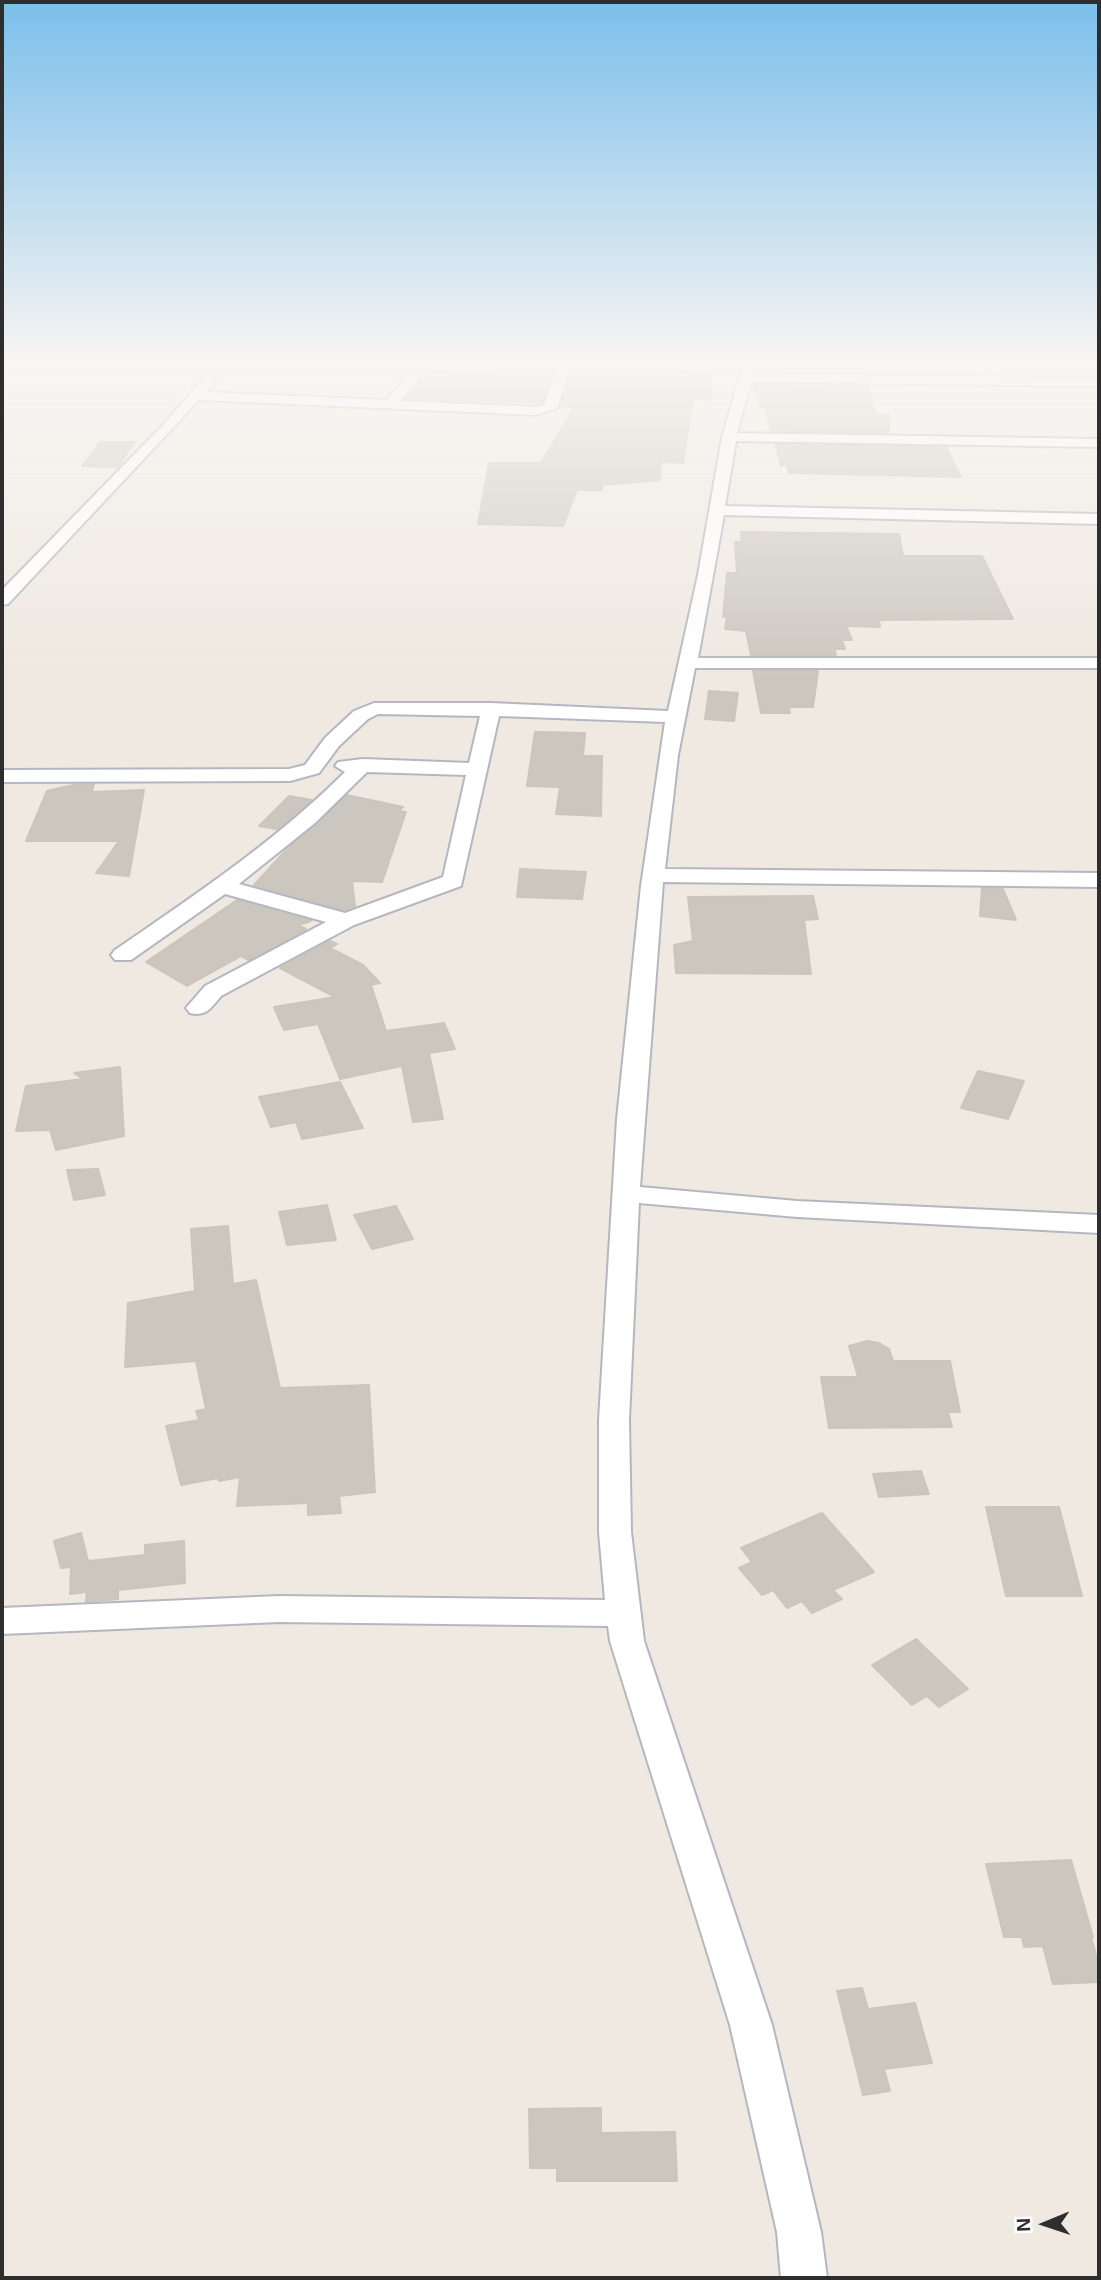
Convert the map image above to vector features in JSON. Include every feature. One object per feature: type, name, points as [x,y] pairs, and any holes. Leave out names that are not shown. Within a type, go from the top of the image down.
[{"type":"street","points":[[2,600],[126,469]]},
{"type":"street","points":[[723,469],[706,575],[676,717],[654,875],[630,1119],[614,1420],[615,1532],[632,1654],[751,2025],[799,2232],[804,2278]]},
{"type":"street","points":[[715,510],[1099,519]]},
{"type":"street","points":[[686,663],[1099,663]]},
{"type":"street","points":[[312,769],[332,742],[361,715],[374,709],[430,707],[676,717]]},
{"type":"street","points":[[198,1008],[213,992],[346,920],[453,881],[475,769],[491,709]]},
{"type":"street","points":[[2,776],[290,775],[312,769],[363,765],[475,769]]},
{"type":"street","points":[[123,955],[222,886],[329,801],[363,765]]},
{"type":"street","points":[[654,875],[1099,880]]},
{"type":"street","points":[[222,886],[346,920]]},
{"type":"street","points":[[627,1194],[797,1209],[1099,1224]]},
{"type":"street","points":[[2,1621],[279,1609],[625,1613]]},
{"type":"building","points":[[488,469],[661,469],[660,480],[602,485],[602,490],[577,490],[563,526],[478,524]]},
{"type":"building","points":[[788,469],[957,469],[961,477],[789,473]]},
{"type":"building","points":[[741,532],[899,534],[903,556],[982,556],[1013,619],[879,620],[880,627],[846,626],[852,640],[842,640],[845,649],[834,649],[836,655],[751,655],[746,631],[725,629],[727,617],[723,617],[727,573],[737,573],[735,542],[742,542]]},
{"type":"building","points":[[753,671],[818,671],[813,707],[789,707],[790,713],[761,713]]},
{"type":"building","points":[[709,691],[738,693],[734,721],[705,719]]},
{"type":"building","points":[[535,732],[585,733],[583,756],[602,756],[601,816],[556,814],[560,787],[527,786]]},
{"type":"building","points":[[94,784],[92,792],[144,790],[129,876],[96,873],[119,841],[26,841],[47,791],[73,785]]},
{"type":"building","points":[[347,795],[403,807],[399,811],[406,812],[382,882],[352,881],[355,906],[344,910],[254,885],[286,850]]},
{"type":"building","points":[[289,796],[312,800],[277,829],[259,826]]},
{"type":"building","points":[[520,869],[586,872],[582,899],[517,897]]},
{"type":"building","points":[[982,888],[1003,889],[1016,920],[980,916]]},
{"type":"building","points":[[813,896],[818,919],[804,920],[811,974],[676,973],[674,945],[693,941],[688,897]]},
{"type":"building","points":[[237,900],[311,921],[298,925],[306,929],[257,956],[248,960],[241,956],[187,986],[146,962]]},
{"type":"building","points":[[330,941],[337,944],[330,948],[363,965],[380,983],[371,985],[386,1031],[444,1023],[455,1049],[429,1053],[443,1119],[413,1122],[402,1066],[340,1079],[318,1024],[284,1030],[274,1007],[335,997],[280,968]]},
{"type":"building","points":[[120,1067],[124,1136],[56,1150],[50,1130],[16,1131],[26,1086],[83,1079],[74,1073]]},
{"type":"building","points":[[978,1071],[1024,1081],[1008,1119],[961,1108]]},
{"type":"building","points":[[340,1082],[363,1128],[302,1139],[296,1122],[271,1127],[259,1097]]},
{"type":"building","points":[[98,1169],[105,1195],[74,1200],[67,1170]]},
{"type":"building","points":[[327,1205],[336,1240],[287,1245],[279,1212]]},
{"type":"building","points":[[396,1206],[413,1239],[372,1249],[354,1215]]},
{"type":"building","points":[[228,1226],[233,1284],[256,1280],[280,1388],[369,1385],[375,1492],[339,1496],[341,1513],[308,1515],[308,1503],[237,1506],[240,1477],[181,1485],[166,1426],[199,1420],[196,1411],[206,1409],[196,1361],[125,1367],[128,1303],[195,1291],[191,1229]]},
{"type":"building","points":[[867,1341],[879,1343],[889,1349],[893,1361],[950,1361],[960,1412],[948,1412],[952,1427],[829,1428],[821,1377],[858,1377],[849,1346]]},
{"type":"building","points":[[921,1471],[929,1494],[879,1497],[873,1474]]},
{"type":"building","points":[[986,1507],[1059,1507],[1082,1596],[1006,1596]]},
{"type":"building","points":[[822,1513],[874,1572],[833,1590],[842,1599],[812,1613],[802,1601],[787,1608],[773,1590],[762,1595],[739,1568],[752,1562],[741,1548]]},
{"type":"building","points":[[81,1533],[88,1561],[145,1555],[145,1545],[184,1541],[185,1583],[118,1590],[118,1599],[86,1602],[87,1592],[70,1594],[71,1567],[61,1568],[54,1541]]},
{"type":"building","points":[[916,1639],[968,1689],[939,1707],[927,1696],[912,1705],[872,1665]]},
{"type":"building","points":[[1071,1860],[1093,1937],[1099,1966],[1099,1982],[1053,1984],[1043,1946],[1024,1947],[1022,1937],[1004,1937],[986,1864]]},
{"type":"building","points":[[862,1988],[868,2009],[915,2003],[932,2063],[884,2069],[890,2091],[863,2095],[837,1991]]},
{"type":"building","points":[[601,2108],[601,2133],[675,2132],[677,2181],[557,2181],[557,2168],[530,2168],[529,2109]]}]
